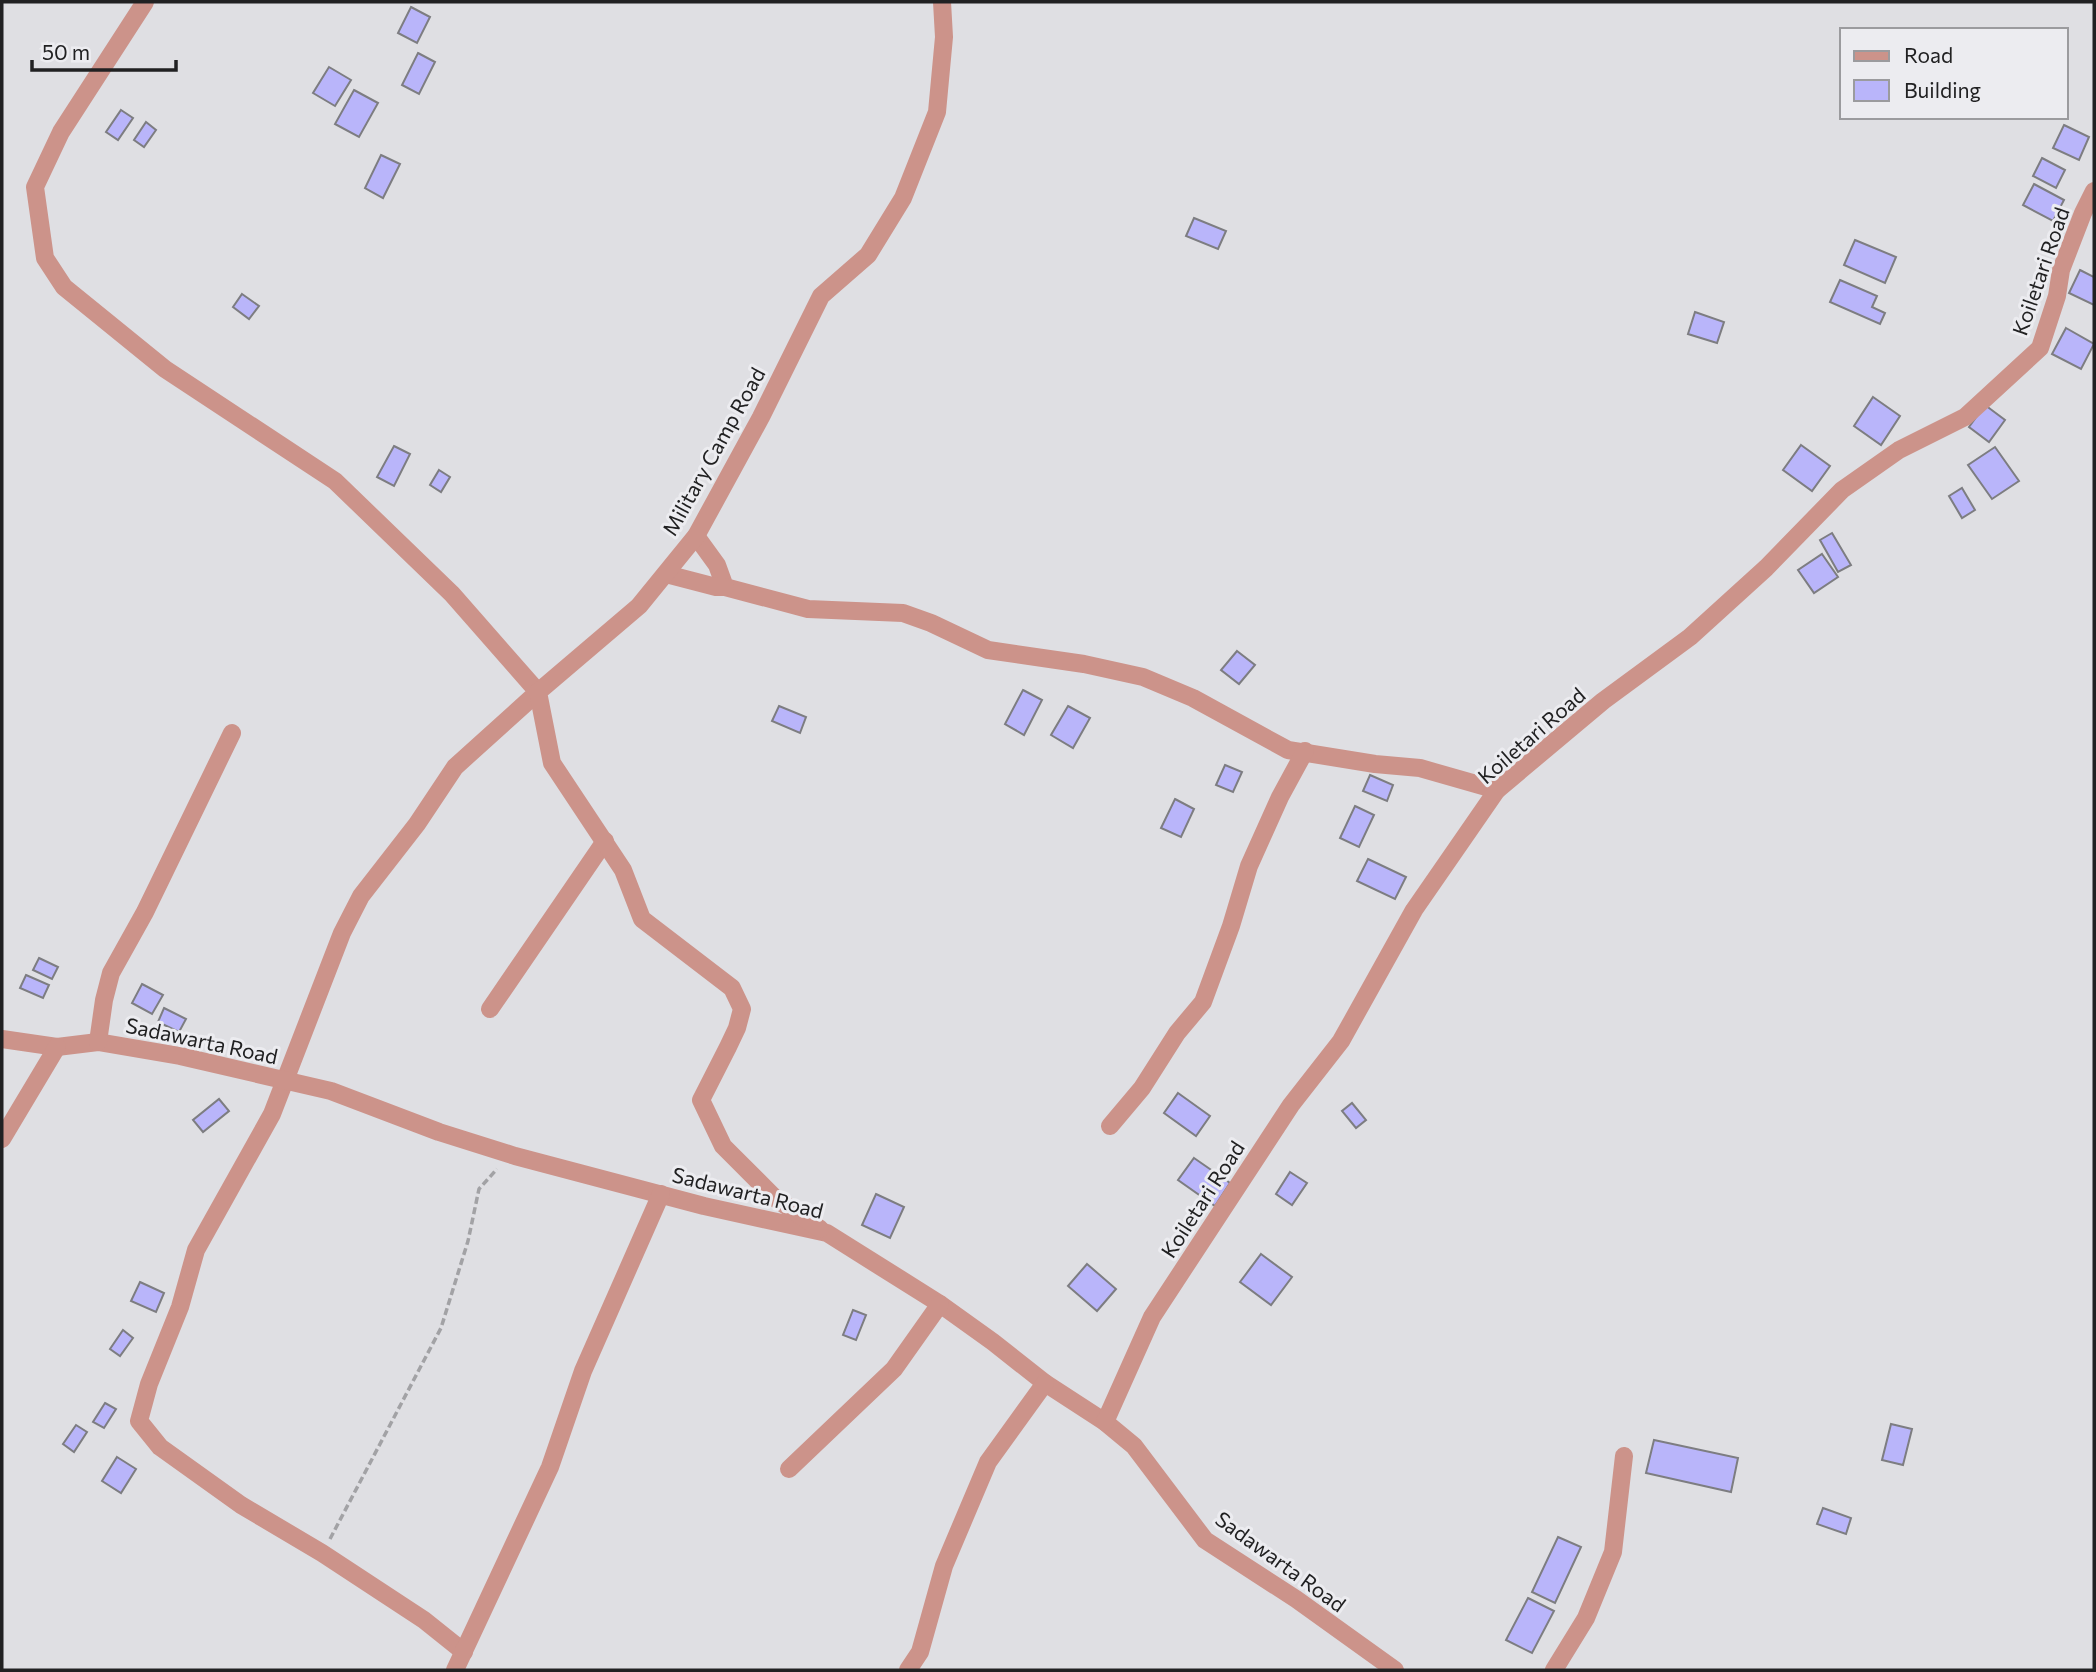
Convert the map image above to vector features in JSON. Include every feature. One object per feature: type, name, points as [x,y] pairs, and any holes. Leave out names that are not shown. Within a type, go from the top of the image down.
[{"type":"street","points":[[145,2],[61,132],[35,187],[45,258],[64,287],[165,369],[335,481],[452,594],[538,692],[552,763],[623,870],[642,919],[732,988],[741,1009],[728,1047],[701,1100],[723,1146],[775,1198],[827,1233]]},
{"type":"street","name":"Military Camp Road","points":[[322,1553],[241,1505],[160,1447],[139,1421],[149,1384],[180,1307],[196,1250],[272,1114],[342,933],[361,896],[417,824],[455,767],[639,606],[696,536],[761,417],[821,296],[868,255],[903,198],[937,112],[944,37],[942,2]]},
{"type":"street","name":"Koiletari Road","points":[[1105,1422],[1152,1317],[1291,1105],[1341,1041],[1414,910],[1497,790],[1603,701],[1690,637],[1766,568],[1842,490],[1899,450],[1965,417],[2040,348],[2057,296],[2061,270],[2094,191]]},
{"type":"street","points":[[696,536],[717,565],[725,587]]},
{"type":"street","points":[[666,573],[808,609],[903,613],[988,650],[1084,664],[1143,677],[1193,698],[1287,750],[1420,768],[1497,790]]},
{"type":"street","points":[[98,1042],[111,973],[145,912],[232,733]]},
{"type":"street","points":[[1110,1126],[1142,1088],[1177,1033],[1203,1002],[1231,926],[1249,866],[1280,797],[1305,751]]},
{"type":"street","points":[[490,1009],[605,841]]},
{"type":"street","name":"Sadawarta Road","points":[[2,1039],[57,1047],[98,1042],[180,1056],[331,1091],[439,1132],[515,1156],[827,1233],[940,1304],[1045,1383],[1105,1422],[1133,1446],[1205,1540],[1296,1599],[1395,1670]]},
{"type":"street","points":[[2,1139],[57,1047]]},
{"type":"street","points":[[454,1670],[550,1466],[583,1371],[661,1194]]},
{"type":"street","points":[[789,1469],[894,1369],[940,1304]]},
{"type":"street","points":[[908,1670],[920,1652],[944,1566],[988,1462],[1045,1383]]},
{"type":"street","points":[[1554,1670],[1586,1618],[1613,1552],[1624,1456]]},
{"type":"street","points":[[322,1553],[424,1620],[464,1653]]},
{"type":"path","points":[[322,1553],[440,1328],[468,1241],[479,1189],[498,1168],[515,1156]]},
{"type":"building","points":[[411,7],[430,17],[417,43],[398,33]]},
{"type":"building","points":[[418,53],[435,62],[419,94],[402,85]]},
{"type":"building","points":[[329,67],[351,80],[335,106],[313,93]]},
{"type":"building","points":[[354,90],[378,103],[359,137],[335,124]]},
{"type":"building","points":[[121,110],[133,118],[118,140],[106,132]]},
{"type":"building","points":[[146,122],[156,130],[144,147],[134,140]]},
{"type":"building","points":[[2064,125],[2089,137],[2079,160],[2053,148]]},
{"type":"building","points":[[381,155],[400,164],[383,198],[365,188]]},
{"type":"building","points":[[2042,158],[2065,170],[2056,188],[2033,176]]},
{"type":"building","points":[[2034,184],[2064,200],[2053,221],[2023,205]]},
{"type":"building","points":[[1194,218],[1226,231],[1218,249],[1186,236]]},
{"type":"building","points":[[1855,240],[1896,257],[1885,283],[1844,265]]},
{"type":"building","points":[[2080,270],[2094,277],[2094,305],[2069,293]]},
{"type":"building","points":[[1840,280],[1877,296],[1872,307],[1885,313],[1880,324],[1830,302]]},
{"type":"building","points":[[242,294],[259,306],[249,319],[233,307]]},
{"type":"building","points":[[1695,312],[1724,322],[1717,343],[1688,334]]},
{"type":"building","points":[[2066,328],[2094,344],[2081,369],[2052,354]]},
{"type":"building","points":[[1873,397],[1900,416],[1881,445],[1854,426]]},
{"type":"building","points":[[1985,405],[2005,420],[1989,442],[1969,427]]},
{"type":"building","points":[[1801,445],[1830,466],[1812,491],[1783,470]]},
{"type":"building","points":[[394,446],[410,454],[394,486],[377,477]]},
{"type":"building","points":[[1995,447],[2019,481],[1992,499],[1968,465]]},
{"type":"building","points":[[439,470],[450,477],[441,492],[430,485]]},
{"type":"building","points":[[1962,488],[1975,510],[1962,518],[1949,496]]},
{"type":"building","points":[[1832,533],[1851,565],[1838,572],[1820,540]]},
{"type":"building","points":[[1822,554],[1838,577],[1814,593],[1798,570]]},
{"type":"building","points":[[1237,651],[1255,665],[1239,684],[1221,670]]},
{"type":"building","points":[[1023,690],[1042,700],[1024,735],[1005,724]]},
{"type":"building","points":[[779,706],[806,717],[800,733],[772,721]]},
{"type":"building","points":[[1068,706],[1090,718],[1073,748],[1051,735]]},
{"type":"building","points":[[1225,765],[1242,772],[1233,792],[1216,785]]},
{"type":"building","points":[[1370,775],[1393,785],[1387,801],[1363,791]]},
{"type":"building","points":[[1175,799],[1194,809],[1181,837],[1161,828]]},
{"type":"building","points":[[1355,806],[1374,815],[1359,847],[1340,838]]},
{"type":"building","points":[[1368,859],[1406,877],[1395,899],[1357,881]]},
{"type":"building","points":[[39,958],[58,967],[52,979],[33,970]]},
{"type":"building","points":[[26,975],[49,985],[43,998],[20,988]]},
{"type":"building","points":[[142,984],[163,995],[152,1014],[132,1003]]},
{"type":"building","points":[[164,1008],[186,1019],[179,1032],[158,1022]]},
{"type":"building","points":[[1178,1093],[1210,1116],[1196,1136],[1164,1113]]},
{"type":"building","points":[[219,1099],[229,1111],[203,1132],[193,1120]]},
{"type":"building","points":[[1352,1103],[1366,1120],[1356,1128],[1342,1111]]},
{"type":"building","points":[[1194,1158],[1230,1183],[1215,1206],[1178,1180]]},
{"type":"building","points":[[1290,1172],[1307,1183],[1292,1205],[1276,1194]]},
{"type":"building","points":[[876,1194],[904,1207],[890,1238],[862,1225]]},
{"type":"building","points":[[1261,1254],[1292,1277],[1271,1305],[1240,1282]]},
{"type":"building","points":[[1087,1264],[1116,1289],[1097,1311],[1068,1286]]},
{"type":"building","points":[[140,1282],[164,1293],[156,1312],[131,1301]]},
{"type":"building","points":[[853,1310],[866,1315],[856,1340],[843,1335]]},
{"type":"building","points":[[123,1330],[133,1338],[120,1356],[110,1349]]},
{"type":"building","points":[[105,1403],[116,1409],[104,1428],[93,1422]]},
{"type":"building","points":[[1891,1424],[1912,1429],[1903,1465],[1882,1460]]},
{"type":"building","points":[[76,1425],[87,1432],[74,1452],[63,1444]]},
{"type":"building","points":[[1654,1440],[1738,1458],[1731,1492],[1646,1473]]},
{"type":"building","points":[[117,1457],[136,1469],[121,1493],[102,1481]]},
{"type":"building","points":[[1823,1508],[1851,1518],[1846,1534],[1817,1524]]},
{"type":"building","points":[[1558,1537],[1581,1547],[1555,1603],[1532,1592]]},
{"type":"building","points":[[1528,1598],[1554,1611],[1532,1653],[1506,1640]]}]
